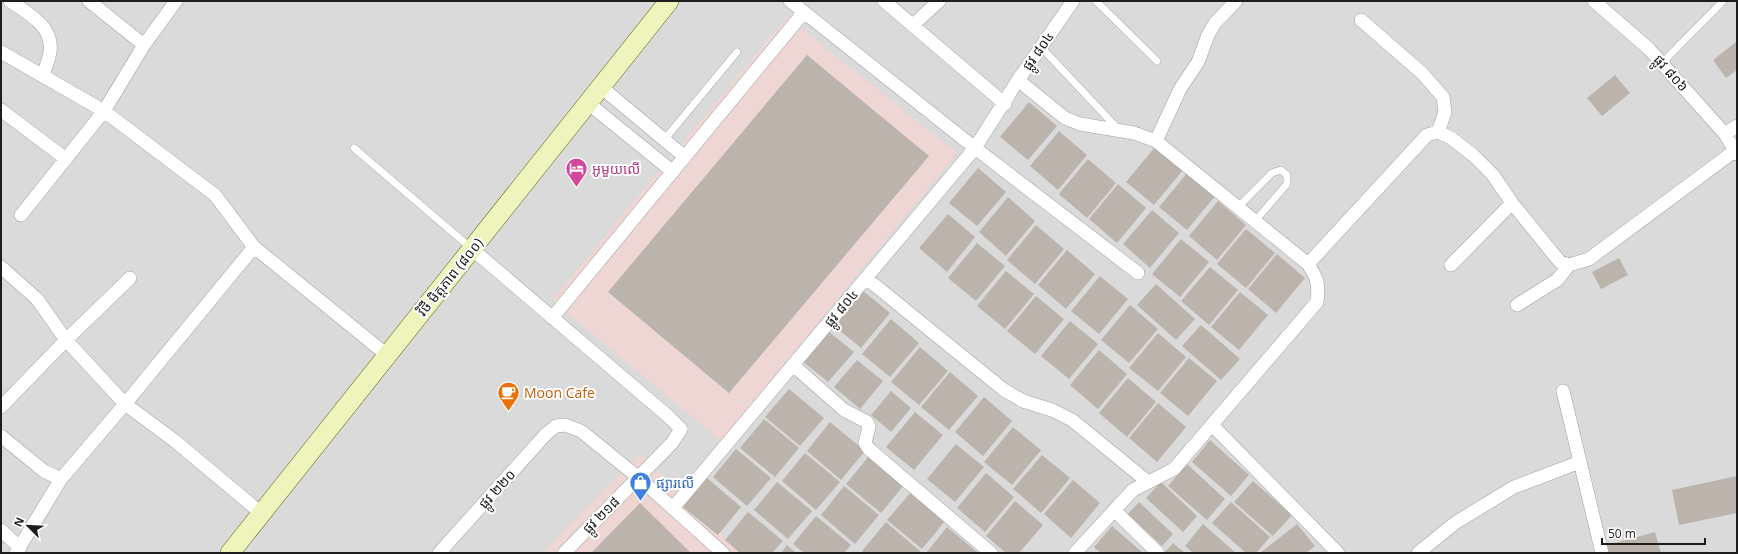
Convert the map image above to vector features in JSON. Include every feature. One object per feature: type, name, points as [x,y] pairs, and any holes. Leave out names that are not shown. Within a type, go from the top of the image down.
[{"type":"main road","name":"វិថី មិត្តភាព (៨០០)","points":[[230,553],[669,1]]},
{"type":"street","points":[[10,1],[44,28],[50,40],[50,52],[43,76]]},
{"type":"street","points":[[89,1],[144,45]]},
{"type":"street","points":[[21,215],[104,111],[144,45],[176,1]]},
{"type":"street","points":[[790,1],[975,148],[1138,273]]},
{"type":"street","points":[[884,1],[1005,104]]},
{"type":"street","points":[[913,25],[939,1]]},
{"type":"street","name":"ផ្លូវ ៨០៤","points":[[673,508],[975,148],[1005,104],[1018,80],[1073,1]]},
{"type":"street","points":[[1156,141],[1180,89],[1198,62],[1208,35],[1215,23],[1236,1]]},
{"type":"street","name":"ផ្លូវ ៨០៦","points":[[1594,1],[1649,49],[1725,134],[1736,152]]},
{"type":"street","points":[[472,249],[552,318],[804,12]]},
{"type":"street","points":[[1361,20],[1422,73],[1443,96],[1445,112],[1438,132]]},
{"type":"street","points":[[1,52],[104,111],[215,195],[254,247],[387,356]]},
{"type":"street","points":[[1018,80],[1065,118],[1080,124],[1119,130],[1156,141],[1308,264],[1315,274],[1319,286],[1317,302],[1174,469],[1133,490],[1074,553]]},
{"type":"street","points":[[601,87],[685,157]]},
{"type":"street","points":[[588,103],[672,172]]},
{"type":"street","points":[[1,110],[66,159]]},
{"type":"street","points":[[1725,134],[1737,126]]},
{"type":"street","points":[[1308,264],[1428,135],[1438,132],[1451,138],[1473,155],[1493,175],[1512,203],[1560,262],[1569,265]]},
{"type":"street","points":[[1517,305],[1557,280],[1569,265],[1589,259],[1736,152]]},
{"type":"street","points":[[1451,265],[1512,203]]},
{"type":"street","points":[[1,530],[18,550],[61,479],[125,404],[254,247]]},
{"type":"street","points":[[1,267],[37,299],[66,340],[125,404],[175,441],[261,513]]},
{"type":"street","points":[[1,407],[66,340],[130,278]]},
{"type":"street","points":[[866,278],[1004,390],[1023,401],[1052,410],[1072,420],[1148,482]]},
{"type":"street","name":"ផ្លូវ ២១៨","points":[[552,318],[668,416],[681,429],[672,443],[564,553]]},
{"type":"street","points":[[794,365],[844,410],[867,422],[870,427],[865,443],[869,449],[991,553]]},
{"type":"street","points":[[1563,391],[1602,553]]},
{"type":"street","name":"ផ្លូវ ២២០","points":[[439,553],[546,434],[556,426],[565,425],[581,431],[638,478]]},
{"type":"street","points":[[1212,425],[1338,553]]},
{"type":"street","points":[[1,436],[44,471],[61,479]]},
{"type":"street","points":[[1418,553],[1455,523],[1514,487],[1580,462]]},
{"type":"street","points":[[638,478],[723,553]]},
{"type":"street","points":[[1114,510],[1158,553]]},
{"type":"lane","points":[[1096,1],[1157,61]]},
{"type":"lane","points":[[1662,63],[1723,1]]},
{"type":"lane","points":[[1041,47],[1119,130]]},
{"type":"lane","points":[[664,140],[737,52]]},
{"type":"lane","points":[[354,148],[472,249]]},
{"type":"lane","points":[[1238,208],[1272,173],[1281,170],[1286,175],[1287,184],[1255,221]]},
{"type":"shaded area","points":[[1,1],[1737,1],[1737,553],[1,553]]},
{"type":"shaded area","points":[[787,17],[957,153],[721,441],[552,300]]},
{"type":"shaded area","name":"ផ្សារលើ","points":[[640,453],[741,553],[542,553]]},
{"type":"building","points":[[1736,42],[1737,70],[1726,78],[1713,60]]},
{"type":"building","points":[[807,55],[929,156],[729,393],[608,292]]},
{"type":"building","points":[[1615,75],[1630,93],[1602,116],[1587,98]]},
{"type":"building","points":[[1029,102],[1057,126],[1028,160],[1000,137]]},
{"type":"building","points":[[1059,131],[1087,155],[1058,190],[1030,166]]},
{"type":"building","points":[[1155,147],[1183,170],[1154,205],[1126,182]]},
{"type":"building","points":[[1088,159],[1116,183],[1087,218],[1059,194]]},
{"type":"building","points":[[978,168],[1006,192],[977,226],[949,203]]},
{"type":"building","points":[[1188,172],[1216,195],[1187,230],[1159,207]]},
{"type":"building","points":[[1118,184],[1146,208],[1117,243],[1089,219]]},
{"type":"building","points":[[1008,197],[1035,221],[1006,256],[979,232]]},
{"type":"building","points":[[1218,201],[1246,225],[1217,260],[1189,236]]},
{"type":"building","points":[[1152,210],[1179,233],[1150,268],[1123,244]]},
{"type":"building","points":[[948,214],[975,237],[947,272],[919,248]]},
{"type":"building","points":[[1036,225],[1064,249],[1035,284],[1007,260]]},
{"type":"building","points":[[1246,229],[1275,253],[1246,288],[1217,264]]},
{"type":"building","points":[[1181,239],[1209,262],[1180,297],[1152,274]]},
{"type":"building","points":[[977,243],[1005,266],[976,301],[948,278]]},
{"type":"building","points":[[1067,250],[1095,274],[1066,309],[1038,285]]},
{"type":"building","points":[[1277,254],[1305,278],[1276,313],[1248,289]]},
{"type":"building","points":[[1619,258],[1628,275],[1601,289],[1592,272]]},
{"type":"building","points":[[1210,267],[1238,290],[1209,325],[1181,301]]},
{"type":"building","points":[[1006,271],[1034,294],[1005,329],[977,306]]},
{"type":"building","points":[[1100,276],[1128,299],[1099,334],[1071,311]]},
{"type":"building","points":[[1156,284],[1195,319],[1176,340],[1137,305]]},
{"type":"building","points":[[862,290],[890,313],[861,348],[833,325]]},
{"type":"building","points":[[1240,292],[1268,315],[1239,350],[1211,327]]},
{"type":"building","points":[[1036,296],[1064,319],[1035,354],[1007,331]]},
{"type":"building","points":[[1130,305],[1158,329],[1129,363],[1101,340]]},
{"type":"building","points":[[891,319],[919,343],[890,377],[862,354]]},
{"type":"building","points":[[1070,321],[1098,344],[1069,379],[1041,356]]},
{"type":"building","points":[[1201,325],[1240,359],[1221,380],[1182,346]]},
{"type":"building","points":[[828,331],[854,352],[828,382],[802,361]]},
{"type":"building","points":[[1158,333],[1186,357],[1158,391],[1129,368]]},
{"type":"building","points":[[920,347],[948,371],[919,405],[891,382]]},
{"type":"building","points":[[1099,350],[1127,374],[1098,409],[1070,385]]},
{"type":"building","points":[[1189,358],[1217,381],[1188,416],[1160,393]]},
{"type":"building","points":[[857,360],[883,381],[860,409],[834,387]]},
{"type":"building","points":[[950,372],[978,396],[949,430],[921,407]]},
{"type":"building","points":[[1128,378],[1156,402],[1127,437],[1099,413]]},
{"type":"building","points":[[789,389],[824,418],[800,446],[765,417]]},
{"type":"building","points":[[891,391],[911,408],[891,432],[871,415]]},
{"type":"building","points":[[984,397],[1012,421],[983,456],[955,432]]},
{"type":"building","points":[[1158,403],[1186,427],[1157,462],[1129,438]]},
{"type":"building","points":[[915,412],[943,435],[914,470],[886,447]]},
{"type":"building","points":[[764,419],[799,448],[775,477],[740,448]]},
{"type":"building","points":[[830,422],[865,451],[841,480],[807,451]]},
{"type":"building","points":[[1013,427],[1041,450],[1012,485],[984,462]]},
{"type":"building","points":[[1210,440],[1249,475],[1231,496],[1192,462]]},
{"type":"building","points":[[956,444],[984,467],[955,502],[927,479]]},
{"type":"building","points":[[736,449],[771,478],[747,506],[713,477]]},
{"type":"building","points":[[805,453],[840,482],[816,510],[782,481]]},
{"type":"building","points":[[1042,455],[1070,478],[1041,513],[1013,489]]},
{"type":"building","points":[[869,456],[904,485],[881,513],[846,484]]},
{"type":"building","points":[[1187,464],[1225,499],[1207,520],[1168,486]]},
{"type":"building","points":[[986,473],[1014,497],[985,532],[957,508]]},
{"type":"building","points":[[1737,476],[1737,513],[1679,525],[1672,490]]},
{"type":"building","points":[[707,478],[741,507],[718,535],[683,507]]},
{"type":"building","points":[[1073,480],[1100,503],[1071,538],[1044,514]]},
{"type":"building","points":[[1253,481],[1292,515],[1273,536],[1234,502]]},
{"type":"building","points":[[777,482],[812,511],[788,539],[754,510]]},
{"type":"building","points":[[1161,482],[1197,516],[1183,532],[1146,498]]},
{"type":"building","points":[[844,486],[879,515],[855,544],[821,515]]},
{"type":"building","points":[[911,492],[945,521],[922,549],[887,520]]},
{"type":"building","points":[[1015,501],[1043,525],[1019,553],[1006,553],[986,536]]},
{"type":"building","points":[[1139,502],[1173,534],[1162,546],[1128,514]]},
{"type":"building","points":[[1231,502],[1270,537],[1256,553],[1246,553],[1212,523]]},
{"type":"building","points":[[640,503],[691,553],[591,553]]},
{"type":"building","points":[[748,512],[783,541],[772,553],[740,553],[725,540]]},
{"type":"building","points":[[816,516],[851,545],[844,553],[804,553],[793,544]]},
{"type":"building","points":[[886,522],[920,551],[919,553],[865,553],[862,551]]},
{"type":"building","points":[[1203,524],[1236,553],[1193,553],[1185,546]]},
{"type":"building","points":[[1297,524],[1315,546],[1306,553],[1260,553]]},
{"type":"building","points":[[1112,526],[1143,553],[1101,553],[1094,547]]},
{"type":"building","points":[[947,527],[978,553],[926,553]]},
{"type":"building","points":[[1655,532],[1661,553],[1606,553],[1604,546]]},
{"type":"building","points":[[1173,543],[1185,553],[1164,553]]},
{"type":"building","points":[[787,545],[796,553],[781,553]]},
{"type":"place","name":"អូមួយលេី","points":[[576,188]]},
{"type":"place","name":"Moon Cafe","points":[[508,412]]},
{"type":"place","name":"ផ្សារលើ","points":[[641,502]]}]
